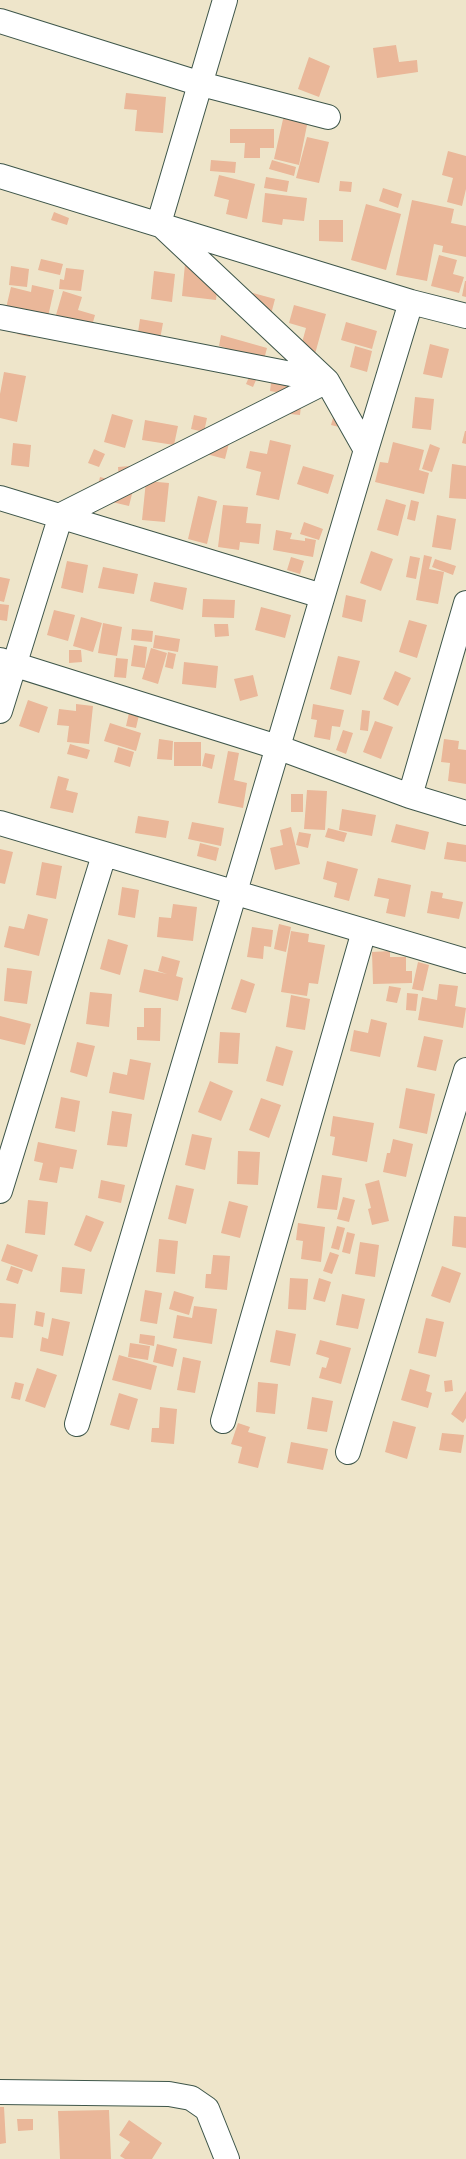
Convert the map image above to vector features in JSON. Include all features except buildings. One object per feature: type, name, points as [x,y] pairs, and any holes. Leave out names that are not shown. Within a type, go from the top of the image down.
[{"type":"street","points":[[159,223],[225,0]]},
{"type":"street","points":[[0,21],[201,84],[328,117]]},
{"type":"street","points":[[0,176],[159,223],[411,302],[466,316]]},
{"type":"street","points":[[159,223],[327,382],[366,450]]},
{"type":"street","points":[[77,1424],[276,747],[411,302]]},
{"type":"street","points":[[0,317],[327,382]]},
{"type":"street","points":[[0,712],[7,662],[60,515],[327,382]]},
{"type":"street","points":[[0,498],[322,596]]},
{"type":"street","points":[[410,796],[466,603]]},
{"type":"street","points":[[7,662],[276,747],[410,796],[466,813]]},
{"type":"street","points":[[0,823],[466,961]]},
{"type":"street","points":[[0,1191],[104,854]]},
{"type":"street","points":[[223,1420],[364,931]]},
{"type":"street","points":[[348,1452],[466,1070]]},
{"type":"street","points":[[0,2092],[169,2094],[191,2098],[208,2109],[227,2159]]}]
